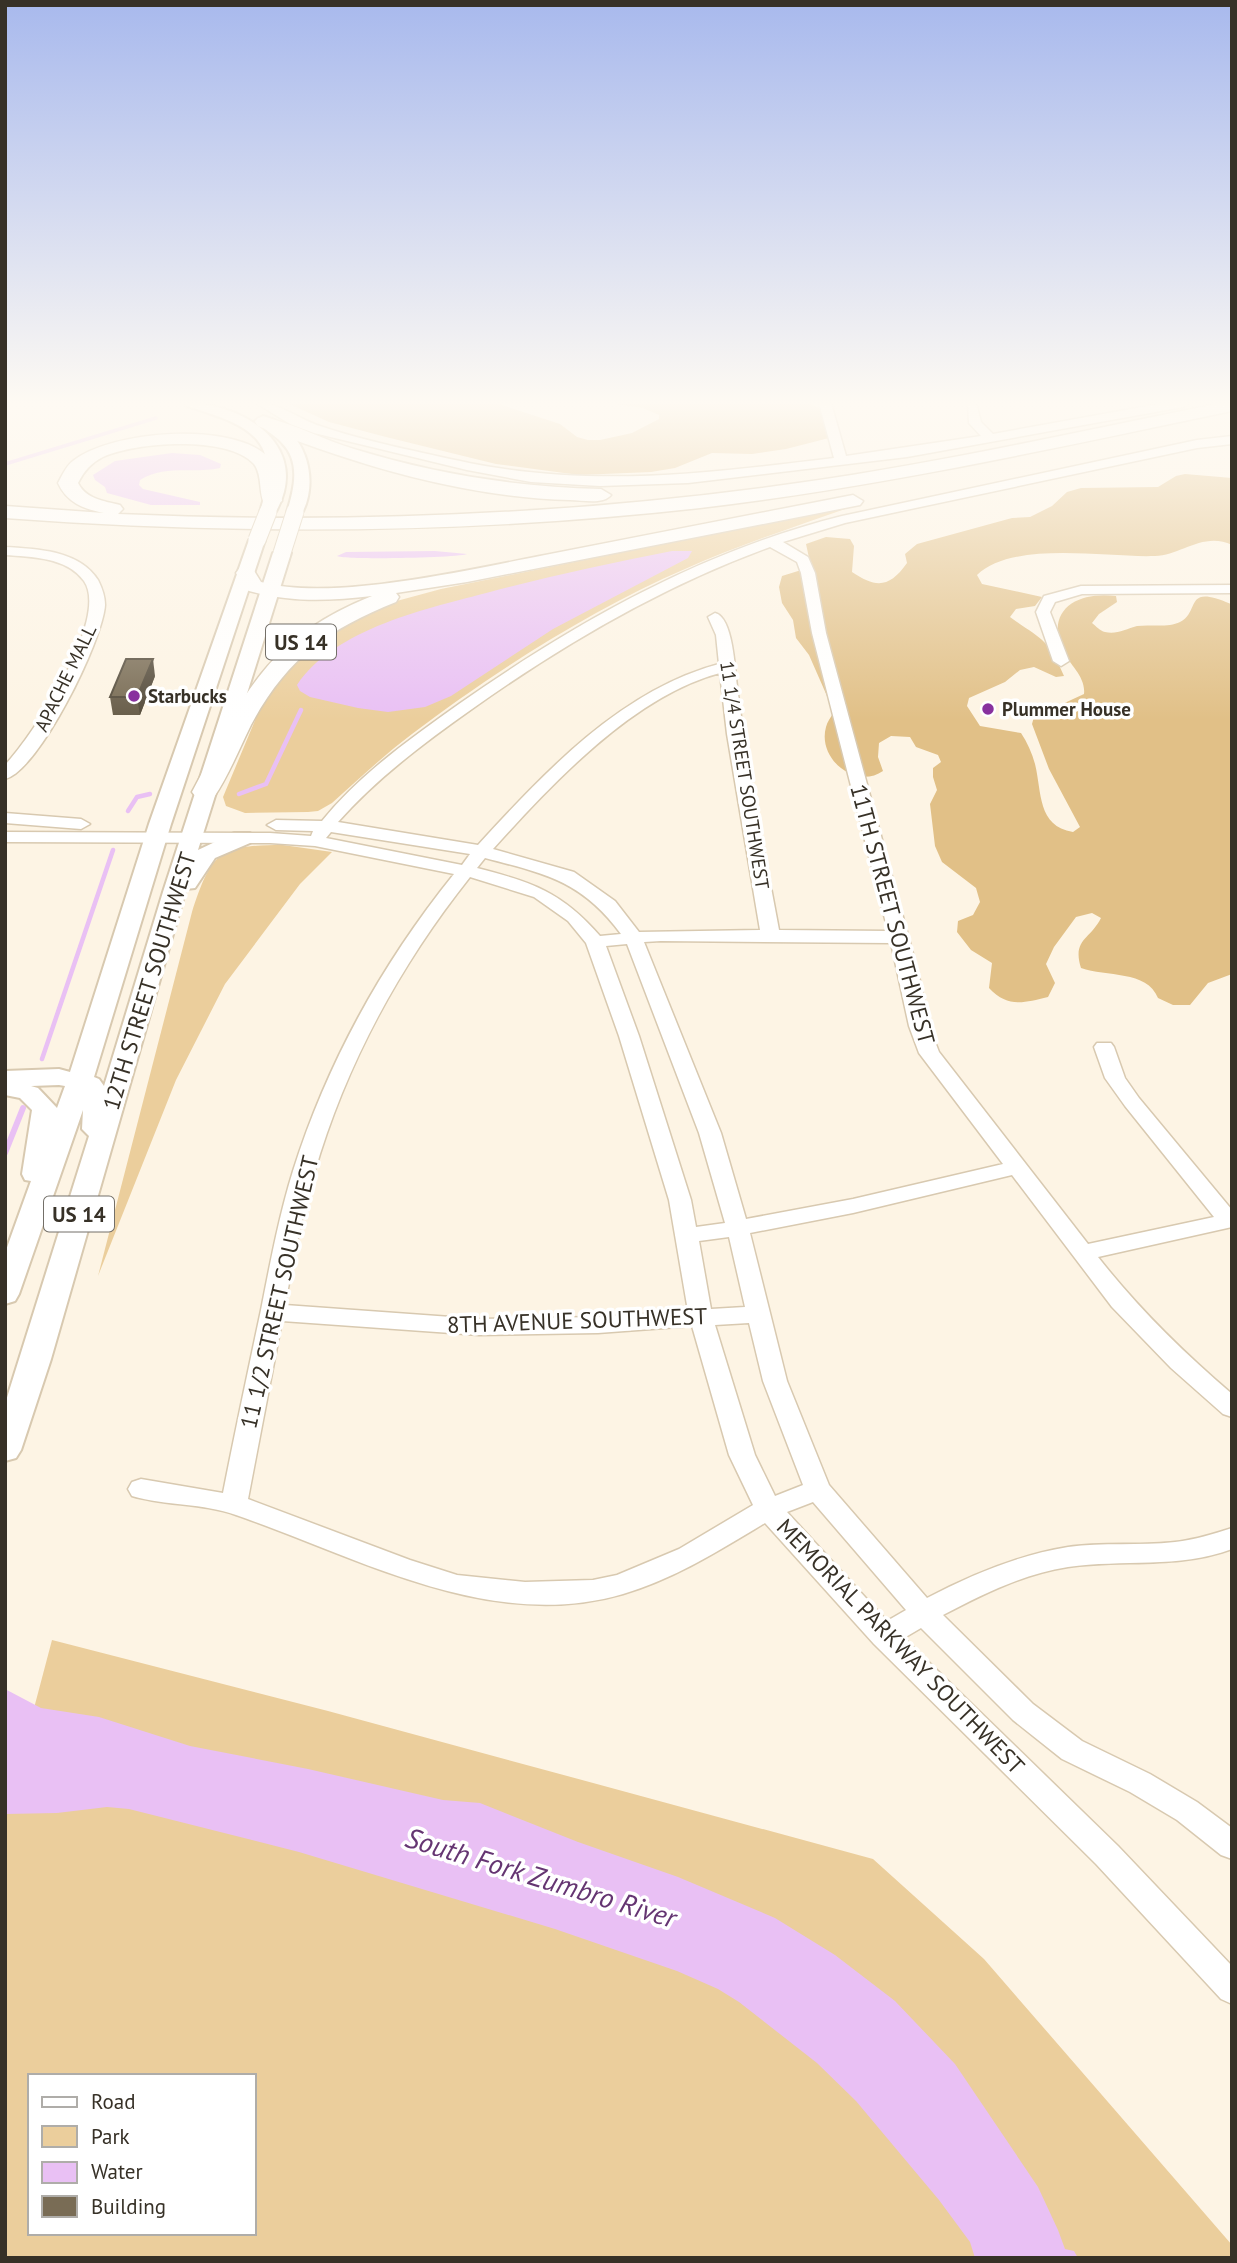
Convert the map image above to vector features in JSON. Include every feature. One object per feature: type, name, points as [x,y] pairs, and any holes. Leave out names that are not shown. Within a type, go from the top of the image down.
[{"type":"highway","points":[[109,509],[366,524]]},
{"type":"highway","points":[[5,512],[181,523],[366,524],[647,509]]},
{"type":"highway","points":[[5,525],[123,533],[380,537],[505,532],[751,509]]},
{"type":"highway","name":"US 14","points":[[205,792],[262,684],[278,663],[301,642],[336,620],[372,603],[467,576],[815,509]]},
{"type":"highway","points":[[249,563],[250,584],[269,592],[298,594],[467,576]]},
{"type":"main road","name":"12TH STREET SOUTHWEST","points":[[5,1294],[80,1080],[158,831],[269,509]]},
{"type":"main road","name":"12TH STREET SOUTHWEST","points":[[5,1450],[36,1359],[174,892],[296,509]]},
{"type":"main road","points":[[174,892],[191,880],[198,862],[207,853],[242,838]]},
{"type":"main road","points":[[32,1076],[66,1065],[75,1055],[87,1028],[100,1017]]},
{"type":"main road","points":[[5,1079],[32,1076],[80,1080],[90,1084],[96,1093],[91,1173]]},
{"type":"main road","points":[[5,1087],[29,1093],[45,1109],[28,1226]]},
{"type":"street","points":[[315,841],[326,826],[400,755],[552,646],[650,592],[694,572],[821,525],[891,509]]},
{"type":"street","name":"11TH STREET SOUTHWEST","points":[[771,542],[792,552],[803,561],[808,573],[829,670],[919,1026],[929,1053],[1015,1168],[1142,1326],[1232,1408]]},
{"type":"street","name":"APACHE MALL","points":[[5,551],[41,555],[76,567],[90,579],[97,594],[97,614],[48,723],[5,774]]},
{"type":"street","points":[[1061,662],[1043,612],[1049,599],[1059,594],[1090,590],[1232,589]]},
{"type":"street","name":"11 1/4 STREET SOUTHWEST","points":[[715,617],[723,635],[735,734],[770,934]]},
{"type":"street","name":"11 1/2 STREET SOUTHWEST","points":[[234,1504],[298,1190],[320,1124],[346,1062],[384,987],[429,917],[480,851],[532,796],[603,734],[682,680],[727,666]]},
{"type":"street","points":[[5,761],[32,745]]},
{"type":"street","points":[[5,818],[80,824]]},
{"type":"street","name":"MEMORIAL PARKWAY SOUTHWEST","points":[[5,825],[80,824],[158,831]]},
{"type":"street","name":"MEMORIAL PARKWAY SOUTHWEST","points":[[5,837],[326,826],[480,851],[542,867],[582,884],[609,905],[633,937],[710,1133],[738,1229],[775,1381],[818,1490],[924,1614],[1023,1712],[1072,1750],[1140,1783],[1187,1811],[1232,1846]]},
{"type":"street","name":"MEMORIAL PARKWAY SOUTHWEST","points":[[193,831],[242,838],[315,841],[466,870],[540,893],[574,917],[595,942],[629,1036],[680,1200],[701,1317],[742,1455],[768,1509],[884,1636],[1107,1855],[1232,1989]]},
{"type":"street","points":[[595,942],[633,937],[770,934],[898,937]]},
{"type":"street","points":[[1083,1253],[1231,1220],[1132,1102],[1115,1078],[1104,1046]]},
{"type":"street","points":[[688,1235],[738,1229],[838,1210],[1015,1168]]},
{"type":"street","name":"8TH AVENUE SOUTHWEST","points":[[272,1312],[479,1327],[597,1325],[757,1314]]},
{"type":"street","points":[[141,1489],[234,1504],[313,1531],[413,1572],[457,1585],[525,1593],[593,1591],[622,1584],[688,1556],[768,1509],[818,1490]]},
{"type":"street","points":[[884,1636],[991,1579],[1049,1561],[1101,1554],[1189,1551],[1232,1538]]},
{"type":"green space","points":[[846,509],[706,560],[650,585],[579,623],[443,711],[391,750],[332,803],[318,811],[245,813],[226,806],[223,797],[266,694],[315,643],[353,619],[393,602],[441,589]]},
{"type":"green space","points":[[261,845],[283,845],[332,852],[300,884],[225,984],[176,1080],[98,1276],[199,892],[212,864],[231,850]]},
{"type":"green space","points":[[52,1640],[328,1711],[873,1859],[984,1959],[1232,2245],[1232,2258],[5,2258],[5,1818]]},
{"type":"shaded area","points":[[1047,509],[1232,509],[1232,545],[1222,541],[1202,542],[1155,556],[1036,554],[993,564],[977,575],[982,584],[1042,597],[1035,606],[1016,609],[1010,617],[1043,641],[1064,676],[1056,677],[1034,667],[1020,670],[1005,682],[969,698],[967,706],[980,726],[1021,733],[1034,760],[1047,815],[1061,829],[1073,832],[1080,827],[1049,769],[1032,724],[1035,713],[1045,712],[1084,694],[1083,682],[1063,651],[1058,636],[1062,613],[1078,600],[1090,596],[1116,596],[1117,602],[1099,614],[1092,623],[1103,631],[1113,633],[1137,626],[1180,622],[1190,612],[1195,601],[1206,596],[1231,604],[1232,974],[1208,983],[1190,1005],[1173,1005],[1158,998],[1153,989],[1135,979],[1081,968],[1080,945],[1101,918],[1092,913],[1076,917],[1054,947],[1046,964],[1055,983],[1048,997],[1023,1002],[1003,999],[989,988],[992,963],[971,950],[957,932],[958,921],[973,915],[980,902],[976,888],[942,862],[935,846],[930,804],[937,790],[933,768],[941,762],[938,755],[916,747],[910,737],[891,736],[879,743],[878,757],[883,771],[861,777],[841,768],[827,750],[827,725],[834,712],[809,655],[796,638],[793,620],[782,603],[779,587],[782,576],[811,567],[806,544],[826,537],[850,539],[854,546],[852,572],[869,581],[882,583],[901,571],[907,563],[905,554],[917,544],[1012,518],[1030,517]]},
{"type":"water","points":[[435,551],[467,554],[400,558],[337,556],[346,552]]},
{"type":"water","points":[[672,551],[692,551],[688,558],[553,629],[451,696],[425,707],[388,712],[358,708],[310,697],[300,691],[297,685],[314,665],[335,649],[359,635],[412,613],[513,586]]},
{"type":"water","name":"South Fork Zumbro River","points":[[5,1689],[41,1708],[99,1717],[190,1746],[308,1769],[443,1800],[480,1803],[578,1842],[678,1877],[775,1918],[835,1955],[895,2001],[955,2064],[1038,2187],[1065,2249],[1074,2251],[1078,2258],[975,2258],[970,2242],[939,2200],[856,2101],[817,2063],[739,2002],[718,1989],[677,1971],[555,1929],[299,1852],[129,1809],[107,1807],[57,1813],[5,1814]]},
{"type":"building","points":[[126,659],[153,659],[137,697],[110,697]]},
{"type":"waterway","points":[[239,794],[266,784],[301,710]]},
{"type":"waterway","points":[[128,811],[137,797],[150,794]]},
{"type":"waterway","points":[[42,1059],[113,850]]},
{"type":"waterway","points":[[5,1153],[23,1108]]},
{"type":"place","name":"Starbucks","points":[[134,696]]},
{"type":"place","name":"Plummer House","points":[[988,709]]}]
